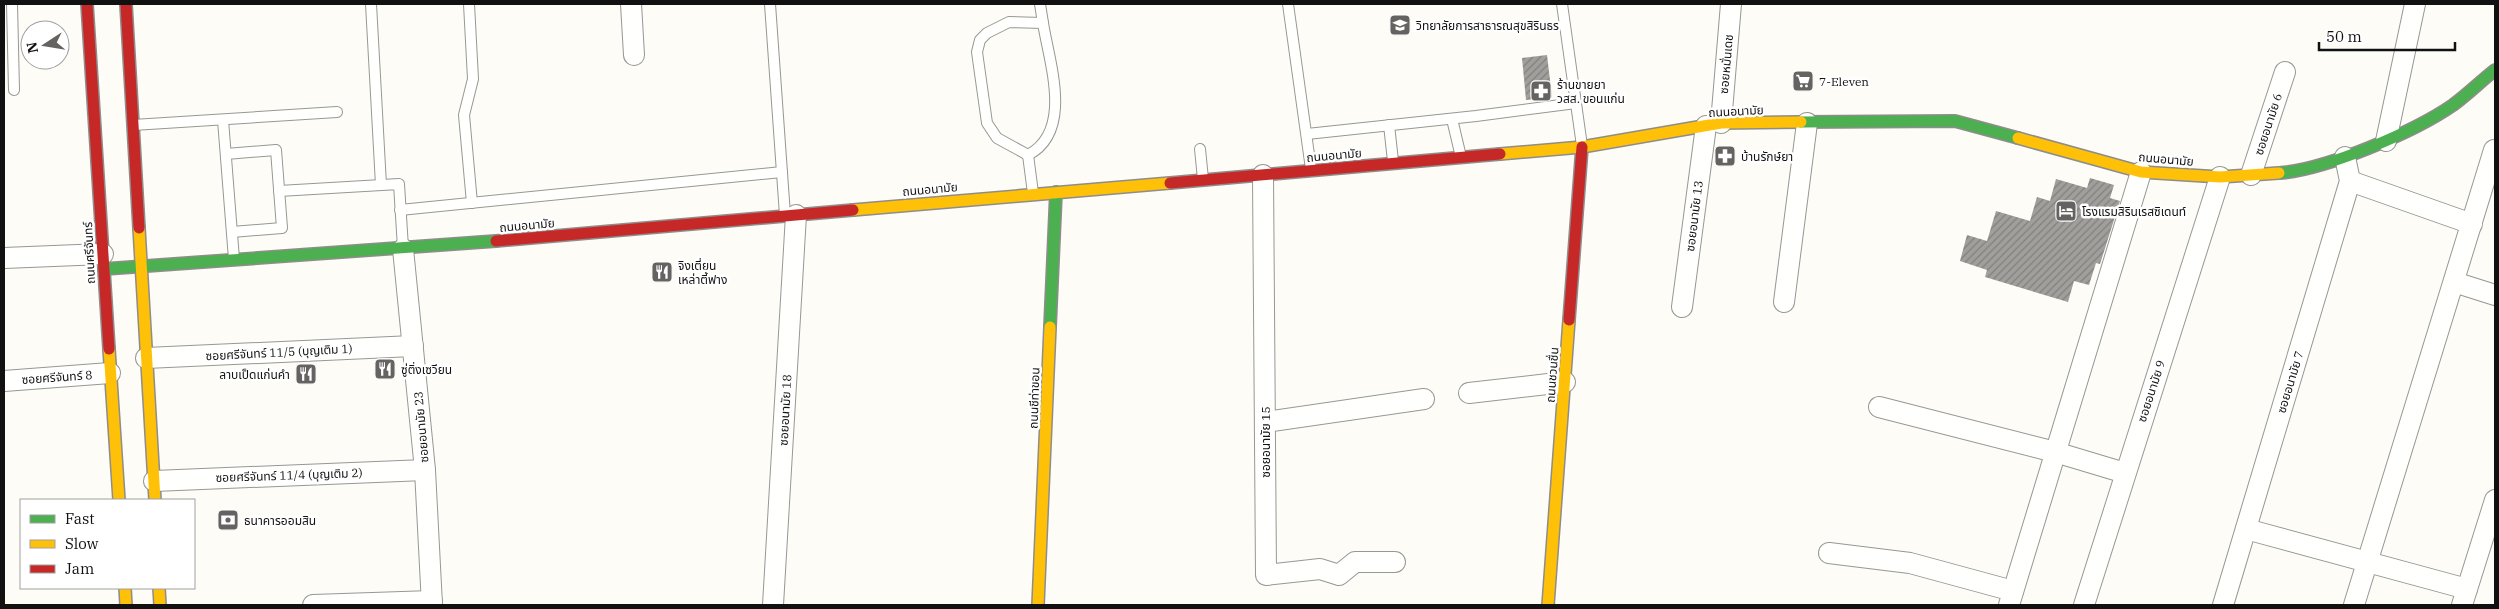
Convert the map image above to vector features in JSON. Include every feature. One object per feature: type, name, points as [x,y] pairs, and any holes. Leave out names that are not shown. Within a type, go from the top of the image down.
[{"type":"street","name":"ถนนศรีจันทร์","points":[[87,4],[119,499]]},
{"type":"street","points":[[126,4],[154,490]]},
{"type":"street","points":[[631,4],[634,55]]},
{"type":"street","name":"ซอยหมั่นเดช","points":[[1714,125],[1731,4]]},
{"type":"street","points":[[2386,141],[2415,4]]},
{"type":"street","name":"ถนนอนามัย","points":[[104,262],[141,267],[403,250],[1582,147],[1714,125],[1955,121],[2140,172],[2220,177],[2300,172],[2345,158],[2386,141],[2453,105],[2495,70]]},
{"type":"street","name":"ซอยอนามัย 6","points":[[2251,175],[2285,72]]},
{"type":"street","points":[[1784,302],[1808,123]]},
{"type":"street","name":"ซอยอนามัย 13","points":[[1682,307],[1714,125]]},
{"type":"street","name":"ถนนชวนชื่น","points":[[1548,605],[1582,147]]},
{"type":"street","points":[[2354,605],[2494,150]]},
{"type":"street","name":"ซอยอนามัย 7","points":[[2223,605],[2350,181],[2345,158]]},
{"type":"street","points":[[1829,553],[1910,563],[2011,598],[2140,172]]},
{"type":"street","name":"ซอยอนามัย 15","points":[[1264,174],[1266,575],[1320,569],[1338,575],[1355,562],[1395,562]]},
{"type":"street","name":"ซอยอนามัย 9","points":[[2084,605],[2220,177]]},
{"type":"street","points":[[2350,181],[2472,224]]},
{"type":"street","name":"ถนนชีท่าขอน","points":[[1038,605],[1056,192]]},
{"type":"street","name":"ซอยอนามัย 18","points":[[773,605],[790,215]]},
{"type":"street","name":"ซอยอนามัย 23","points":[[403,250],[425,470],[432,603]]},
{"type":"street","points":[[4,258],[104,262]]},
{"type":"street","points":[[2454,282],[2495,295]]},
{"type":"street","name":"ซอยศรีจันทร์ 11/5 (บุญเติม 1)","points":[[146,358],[413,346]]},
{"type":"street","name":"ซอยศรีจันทร์ 8","points":[[4,381],[110,372]]},
{"type":"street","points":[[1469,393],[1565,382]]},
{"type":"street","points":[[1265,422],[1424,400]]},
{"type":"street","points":[[1879,407],[2055,452],[2125,473]]},
{"type":"street","name":"ซอยศรีจันทร์ 11/4 (บุญเติม 2)","points":[[154,490],[425,470]]},
{"type":"street","points":[[2246,529],[2368,561],[2464,597],[2495,500]]},
{"type":"street","points":[[125,589],[126,605]]},
{"type":"street","points":[[159,589],[160,605]]},
{"type":"street","points":[[313,605],[432,603]]},
{"type":"lane","points":[[12,4],[14,90]]},
{"type":"lane","points":[[371,4],[381,185]]},
{"type":"lane","points":[[469,4],[473,79],[464,115],[472,203]]},
{"type":"lane","points":[[770,4],[782,172],[790,215]]},
{"type":"lane","points":[[1028,155],[1037,150],[1047,136],[1056,114],[1040,4]]},
{"type":"lane","points":[[1288,4],[1312,170]]},
{"type":"lane","points":[[1562,4],[1582,147]]},
{"type":"lane","points":[[1028,155],[997,138],[987,123],[977,52],[980,40],[1001,24],[1009,22],[1043,23]]},
{"type":"lane","points":[[1307,134],[1452,119],[1576,103]]},
{"type":"lane","points":[[132,125],[337,112]]},
{"type":"lane","points":[[1452,119],[1461,158]]},
{"type":"lane","points":[[223,120],[234,260]]},
{"type":"lane","points":[[1389,125],[1394,164]]},
{"type":"lane","points":[[1200,149],[1203,180]]},
{"type":"lane","points":[[226,154],[276,150],[282,228],[232,232]]},
{"type":"lane","points":[[1028,155],[1034,194]]},
{"type":"lane","points":[[400,210],[782,172]]},
{"type":"lane","points":[[279,191],[399,184],[403,250]]},
{"type":"building","points":[[1547,55],[1552,97],[1526,100],[1522,58]]},
{"type":"building","points":[[2090,178],[2114,185],[2110,198],[2120,201],[2100,264],[2096,263],[2089,285],[2074,281],[2068,302],[1985,277],[1987,270],[1960,261],[1967,235],[1987,241],[1996,211],[2030,221],[2037,197],[2050,201],[2056,179],[2087,188]]},
{"type":"traffic: fast","points":[[2279,173],[2320,165],[2393,138],[2453,105],[2495,70]]},
{"type":"traffic: fast","points":[[1801,122],[1955,121],[2018,138]]},
{"type":"traffic: fast","points":[[1050,327],[1056,192]]},
{"type":"traffic: fast","points":[[104,269],[496,241]]},
{"type":"traffic: slow","points":[[1500,154],[1582,147],[1721,123],[1801,122]]},
{"type":"traffic: slow","points":[[2018,138],[2141,172],[2220,177],[2279,173]]},
{"type":"traffic: slow","points":[[853,210],[1170,183]]},
{"type":"traffic: slow","points":[[139,228],[155,499]]},
{"type":"traffic: slow","points":[[1548,605],[1569,320]]},
{"type":"traffic: slow","points":[[1038,605],[1050,327]]},
{"type":"traffic: slow","points":[[109,349],[119,499]]},
{"type":"traffic: slow","points":[[125,589],[126,605]]},
{"type":"traffic: slow","points":[[159,589],[160,605]]},
{"type":"traffic: jam","points":[[87,4],[109,349]]},
{"type":"traffic: jam","points":[[126,4],[139,228]]},
{"type":"traffic: jam","points":[[1569,320],[1582,147]]},
{"type":"traffic: jam","points":[[1170,183],[1500,154]]},
{"type":"traffic: jam","points":[[496,241],[853,210]]},
{"type":"place","name":"วิทยาลัยการสาธารณสุขสิรินธร","points":[[1400,25]]},
{"type":"place","name":"7-Eleven","points":[[1803,81]]},
{"type":"place","name":"ร้านขายยา วสส. ขอนแก่น","points":[[1541,91]]},
{"type":"place","name":"บ้านรักษ์ยา","points":[[1725,156]]},
{"type":"place","name":"โรงแรมสิรินเรสซิเดนท์","points":[[2066,211]]},
{"type":"place","name":"จิงเตี่ยน เหล่าตี้ฟาง","points":[[662,272]]},
{"type":"place","name":"ซู่ติ่งเซวียน","points":[[385,369]]},
{"type":"place","name":"ลาบเป็ดแก่นคำ","points":[[306,374]]},
{"type":"place","name":"ธนาคารออมสิน","points":[[228,520]]}]
